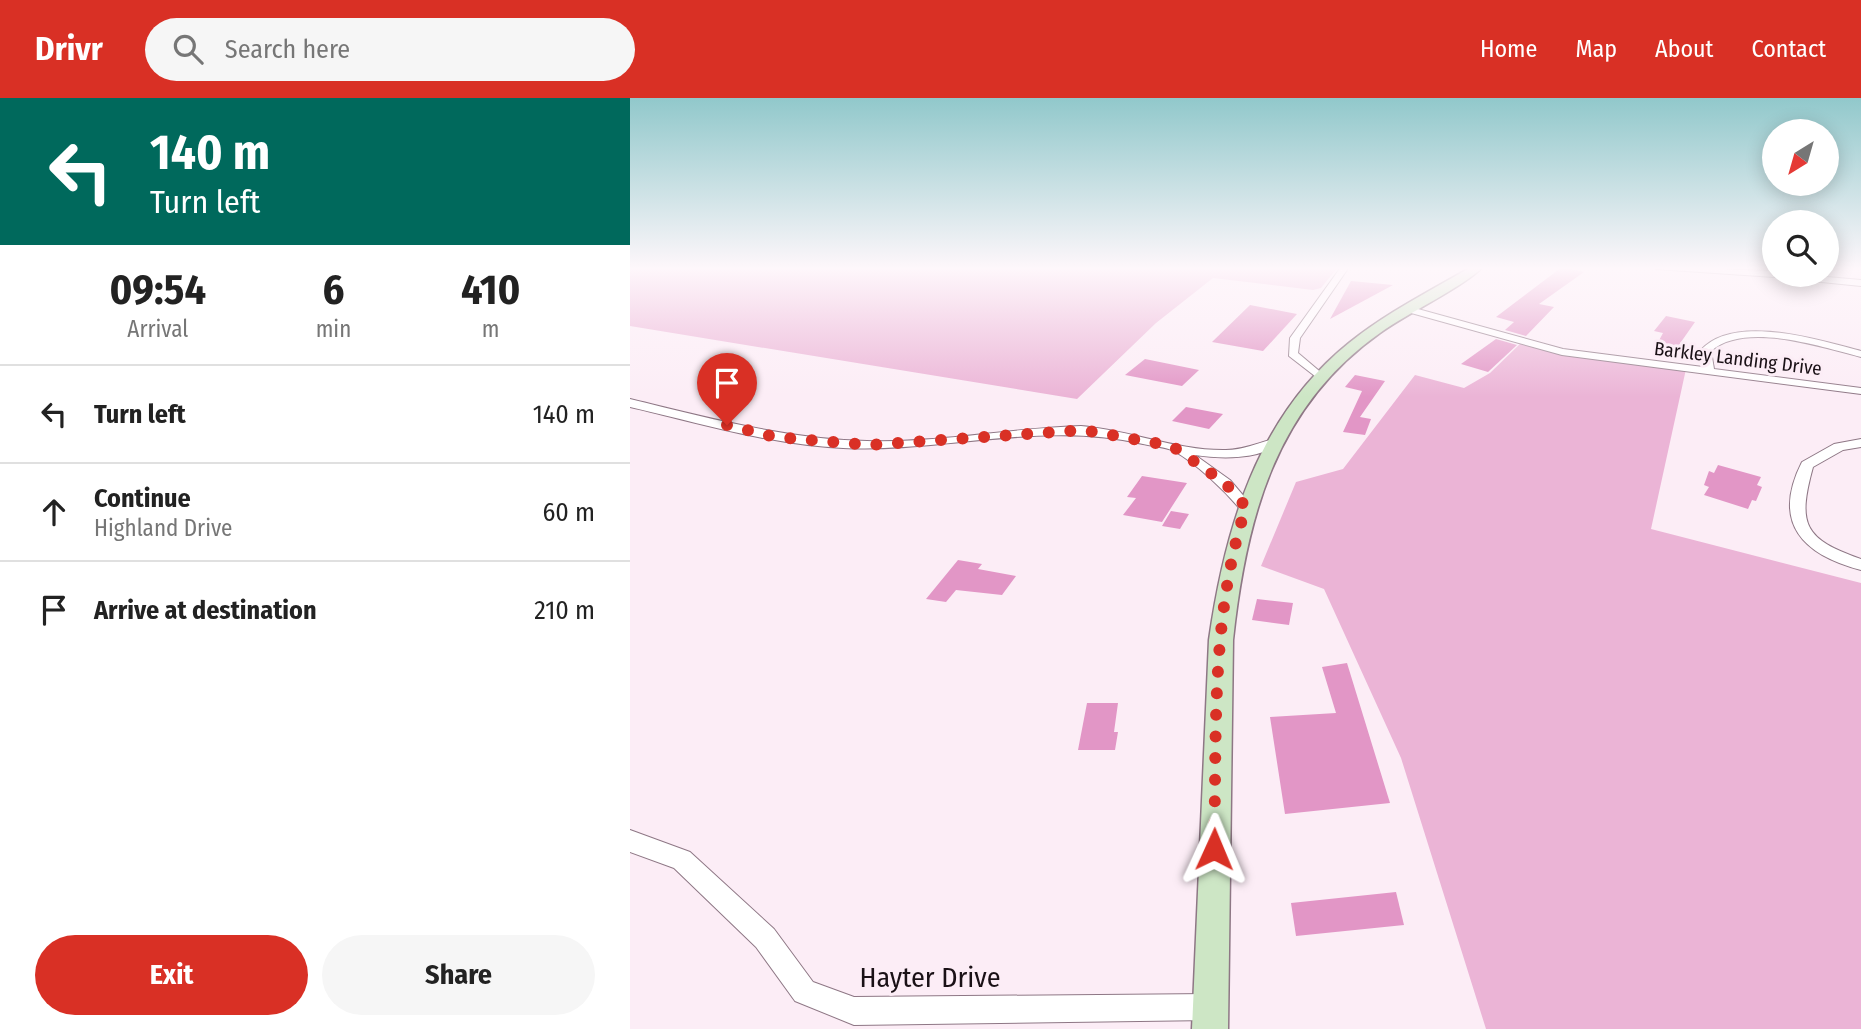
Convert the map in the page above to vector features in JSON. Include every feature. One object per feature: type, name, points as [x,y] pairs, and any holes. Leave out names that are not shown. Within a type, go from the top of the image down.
[{"type":"main road","points":[[1210,1018],[1220,628],[1234,545],[1258,473],[1287,419],[1320,377],[1371,333],[1405,310]]},
{"type":"street","points":[[1314,310],[1295,338],[1293,354],[1320,377]]},
{"type":"street","name":"Barkley Landing Drive","points":[[1412,310],[1562,352],[1861,391]]},
{"type":"street","points":[[1709,372],[1706,350],[1711,342],[1723,336],[1745,334],[1810,342],[1861,354]]},
{"type":"street","points":[[630,403],[775,437],[869,445],[1084,430],[1211,452],[1247,451],[1274,443]]},
{"type":"street","points":[[1861,443],[1839,447],[1807,465],[1798,491],[1796,520],[1806,539],[1861,565]]},
{"type":"street","points":[[1172,446],[1225,483],[1246,507]]},
{"type":"street","name":"Hayter Drive","points":[[630,841],[682,860],[765,938],[804,992],[854,1011],[1210,1018]]},
{"type":"shaded area","points":[[630,310],[1172,310],[1077,399],[630,326]]},
{"type":"shaded area","points":[[1523,341],[1562,352],[1686,369],[1651,529],[1861,583],[1861,1029],[1486,1029],[1401,758],[1324,589],[1261,566],[1296,482],[1343,469],[1415,375],[1464,388],[1490,373]]},
{"type":"building","points":[[1244,310],[1278,310],[1297,314],[1263,351],[1212,342]]},
{"type":"building","points":[[1335,310],[1346,310],[1330,319]]},
{"type":"building","points":[[1505,310],[1551,310],[1526,336],[1505,330],[1514,322],[1496,317]]},
{"type":"building","points":[[1666,316],[1695,322],[1674,352],[1655,348],[1663,333],[1654,331]]},
{"type":"building","points":[[1496,339],[1517,345],[1488,372],[1461,364]]},
{"type":"building","points":[[1145,359],[1199,370],[1182,386],[1125,375]]},
{"type":"building","points":[[1355,375],[1385,381],[1360,417],[1371,419],[1365,435],[1343,432],[1362,391],[1345,387]]},
{"type":"building","points":[[1186,407],[1223,414],[1209,429],[1172,421]]},
{"type":"building","points":[[1718,465],[1761,477],[1757,485],[1762,487],[1756,501],[1752,500],[1748,509],[1704,495],[1709,487],[1704,485],[1709,471],[1714,473]]},
{"type":"building","points":[[1142,476],[1187,483],[1162,522],[1123,515],[1136,498],[1127,497]]},
{"type":"building","points":[[1171,511],[1189,514],[1180,529],[1162,526]]},
{"type":"building","points":[[958,560],[982,564],[978,569],[1016,576],[1002,595],[956,590],[946,602],[926,599]]},
{"type":"building","points":[[1257,599],[1293,603],[1289,625],[1252,620]]},
{"type":"building","points":[[1347,663],[1390,803],[1285,814],[1270,717],[1336,713],[1322,667]]},
{"type":"building","points":[[1087,703],[1118,703],[1114,732],[1118,732],[1115,750],[1078,750]]},
{"type":"building","points":[[1396,892],[1404,925],[1296,936],[1291,903]]},
{"type":"route","points":[[727,425],[775,437],[869,445],[1084,430],[1172,446],[1225,483],[1246,507],[1234,545],[1220,628],[1214,849]]}]
